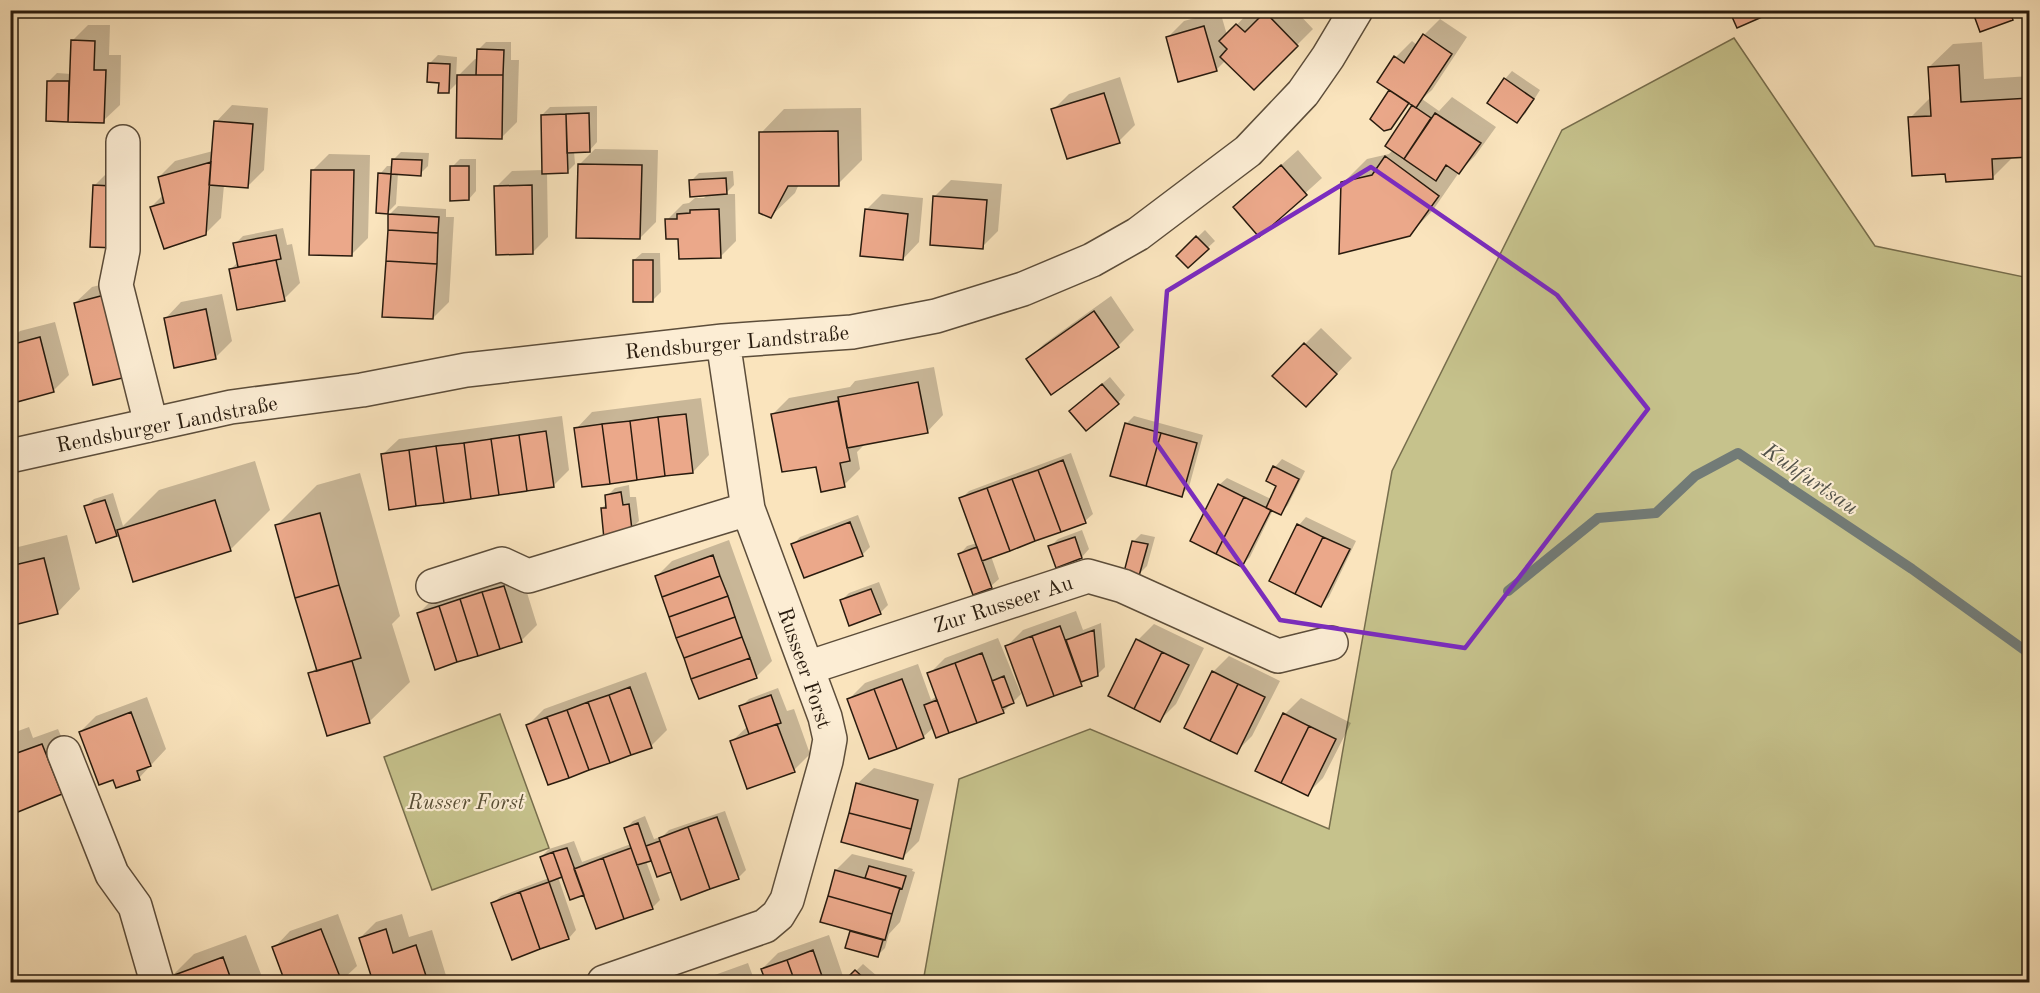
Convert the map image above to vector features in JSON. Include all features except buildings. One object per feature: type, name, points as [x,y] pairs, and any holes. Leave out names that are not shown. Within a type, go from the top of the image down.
[{"type":"street","name":"Rendsburger Landstraße","points":[[10,456],[231,407],[362,390],[466,370],[723,341],[852,332],[936,316],[1023,289],[1092,260],[1138,234],[1248,151],[1303,93],[1329,57],[1356,10]]},
{"type":"street","points":[[123,142],[123,250],[116,285],[151,424]]},
{"type":"street","name":"Russeer Forst","points":[[604,982],[765,926],[778,915],[787,900],[826,761],[830,739],[825,717],[748,509],[723,341]]},
{"type":"street","points":[[433,586],[501,564],[528,576],[748,509]]},
{"type":"street","name":"Zur Russeer Au","points":[[807,668],[1088,576],[1123,586],[1278,656],[1331,643]]},
{"type":"street","points":[[64,753],[112,874],[135,906],[157,982]]},
{"type":"highlighted area","points":[[1371,167],[1557,295],[1648,409],[1465,648],[1280,620],[1155,441],[1167,291]]},
{"type":"green space","points":[[1734,38],[1875,246],[2029,278],[2029,982],[923,982],[959,779],[1090,729],[1329,829],[1392,471],[1562,130]]},
{"type":"green space","name":"Russer Forst","points":[[500,714],[549,848],[432,890],[384,757]]},
{"type":"waterway","name":"Kuhfurtsau","points":[[1508,591],[1598,518],[1656,513],[1695,476],[1738,453],[1912,569],[2030,654]]}]
